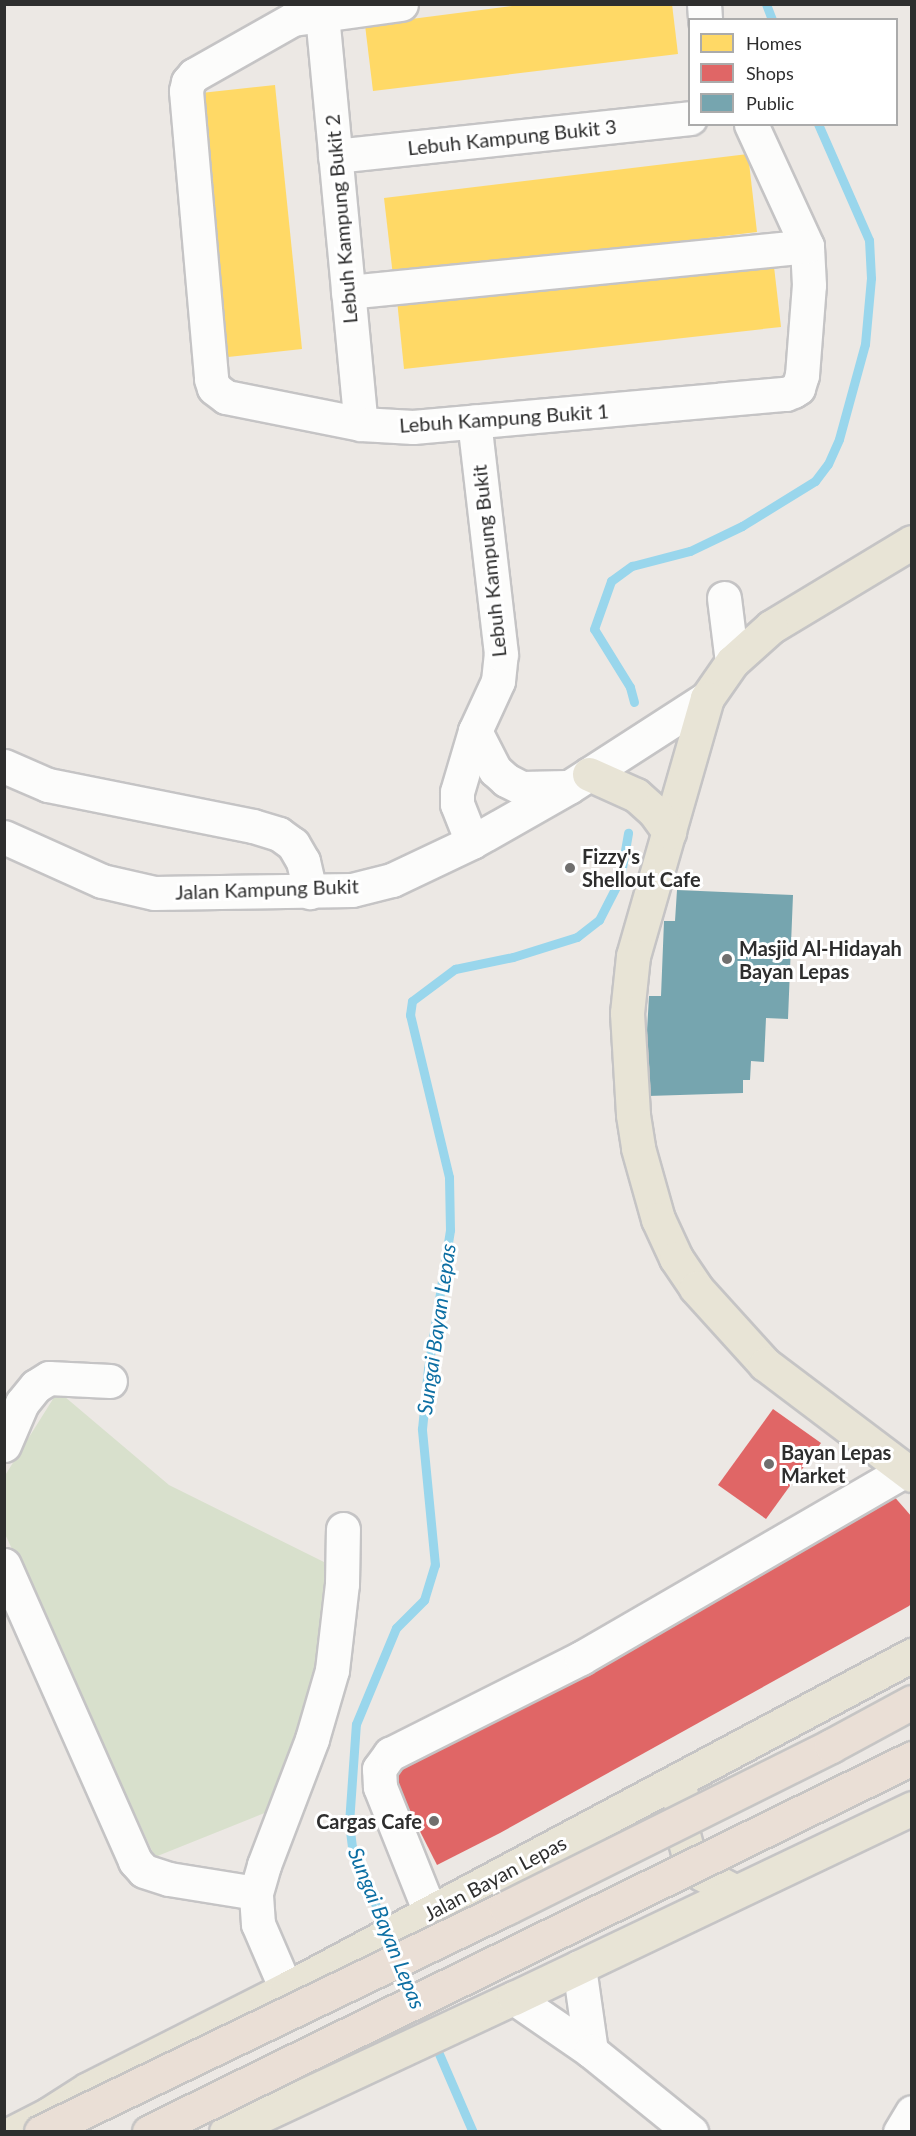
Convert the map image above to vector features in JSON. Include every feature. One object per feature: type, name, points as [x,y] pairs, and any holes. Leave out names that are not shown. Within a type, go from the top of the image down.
[{"type":"highway","name":"Jalan Bayan Lepas","points":[[41,2132],[506,1908],[821,1751],[912,1702]]},
{"type":"highway","points":[[149,2132],[912,1758]]},
{"type":"main road","points":[[908,1472],[765,1364],[696,1288],[676,1258],[658,1219],[638,1148],[633,1115],[627,1013],[633,956],[707,698],[732,662],[771,627],[912,542]]},
{"type":"main road","points":[[579,781],[636,795],[654,811],[669,832]]},
{"type":"main road","name":"Jalan Bayan Lepas","points":[[14,2132],[49,2114],[88,2089],[286,1989],[912,1655]]},
{"type":"main road","points":[[683,1779],[680,1823],[689,1857],[702,1874],[736,1892]]},
{"type":"main road","points":[[226,2132],[514,1998],[912,1808]]},
{"type":"main road","points":[[619,1813],[653,1830],[664,1844],[674,1882],[671,1923]]},
{"type":"main road","points":[[4,2115],[88,2089]]},
{"type":"street","points":[[321,9],[401,4]]},
{"type":"street","name":"Lebuh Kampung Bukit 2","points":[[321,9],[361,424]]},
{"type":"street","name":"Lebuh Kampung Bukit 1","points":[[321,9],[286,21],[194,75],[188,82],[188,114],[211,379],[214,388],[226,398],[361,424],[413,427],[786,394],[798,388],[802,375],[809,285],[807,246]]},
{"type":"street","name":"Lebuh Kampung Bukit 3","points":[[335,156],[688,118]]},
{"type":"street","points":[[348,292],[807,246],[752,126]]},
{"type":"street","name":"Lebuh Kampung Bukit","points":[[472,842],[457,804],[457,792],[475,731],[498,681],[501,654],[474,422]]},
{"type":"street","points":[[724,598],[732,662]]},
{"type":"street","name":"Jalan Kampung Bukit","points":[[4,837],[102,881],[154,892],[352,890],[392,880],[472,842],[579,781],[707,698]]},
{"type":"street","points":[[475,731],[495,770],[506,780],[522,788],[579,781]]},
{"type":"street","points":[[4,766],[48,785],[253,826],[279,834],[293,844],[303,861],[310,892]]},
{"type":"street","points":[[4,1445],[22,1403],[36,1386],[49,1378],[110,1381]]},
{"type":"street","points":[[418,1918],[380,1787],[379,1769],[390,1754],[581,1658],[908,1472]]},
{"type":"street","points":[[286,1989],[258,1924],[256,1893],[264,1865],[312,1738],[332,1670],[342,1584],[343,1529]]},
{"type":"street","points":[[4,1565],[135,1861],[144,1871],[169,1879],[256,1893]]},
{"type":"street","points":[[579,1967],[591,2051]]},
{"type":"street","points":[[514,1998],[591,2051],[691,2132]]},
{"type":"street","points":[[900,2132],[912,2112]]},
{"type":"green space","points":[[58,1391],[169,1485],[328,1564],[330,1610],[309,1711],[272,1810],[155,1857],[5,1534],[4,1477]]},
{"type":"building: Homes","points":[[528,4],[672,4],[678,54],[373,91],[365,25]]},
{"type":"building: Homes","points":[[275,85],[302,349],[228,357],[201,93]]},
{"type":"building: Homes","points":[[748,154],[757,232],[393,276],[384,198]]},
{"type":"building: Homes","points":[[773,258],[781,327],[404,369],[397,300]]},
{"type":"building: Shops","name":"Bayan Lepas Market","points":[[773,1409],[821,1443],[766,1519],[718,1485]]},
{"type":"building: Shops","points":[[892,1494],[912,1517],[912,1603],[909,1606],[500,1833],[437,1865],[390,1772]]},
{"type":"building: Public","name":"Masjid Al-Hidayah Bayan Lepas","points":[[677,890],[793,895],[788,1019],[766,1018],[764,1062],[751,1061],[750,1080],[743,1080],[743,1093],[648,1096],[646,1049],[649,996],[661,996],[664,921],[675,921]]},
{"type":"waterway","name":"Sungai Bayan Lepas","points":[[766,4],[771,18]]},
{"type":"waterway","name":"Sungai Bayan Lepas","points":[[634,702],[630,687],[594,629],[611,581],[632,566],[690,551],[742,526],[815,481],[828,464],[839,439],[865,344],[871,278],[869,240],[819,126]]},
{"type":"waterway","name":"Sungai Bayan Lepas","points":[[385,1928],[352,1847],[349,1823],[356,1724],[396,1628],[424,1600],[435,1565],[422,1429],[428,1369],[450,1230],[449,1177],[410,1015],[412,1001],[455,969],[513,957],[577,937],[599,920],[620,879],[628,833]]},
{"type":"waterway","name":"Sungai Bayan Lepas","points":[[401,1966],[473,2132]]},
{"type":"place","name":"Fizzy's Shellout Cafe","points":[[570,868]]},
{"type":"place","name":"Masjid Al-Hidayah Bayan Lepas","points":[[727,959]]},
{"type":"place","name":"Bayan Lepas Market","points":[[769,1464]]},
{"type":"place","name":"Cargas Cafe","points":[[434,1821]]}]
